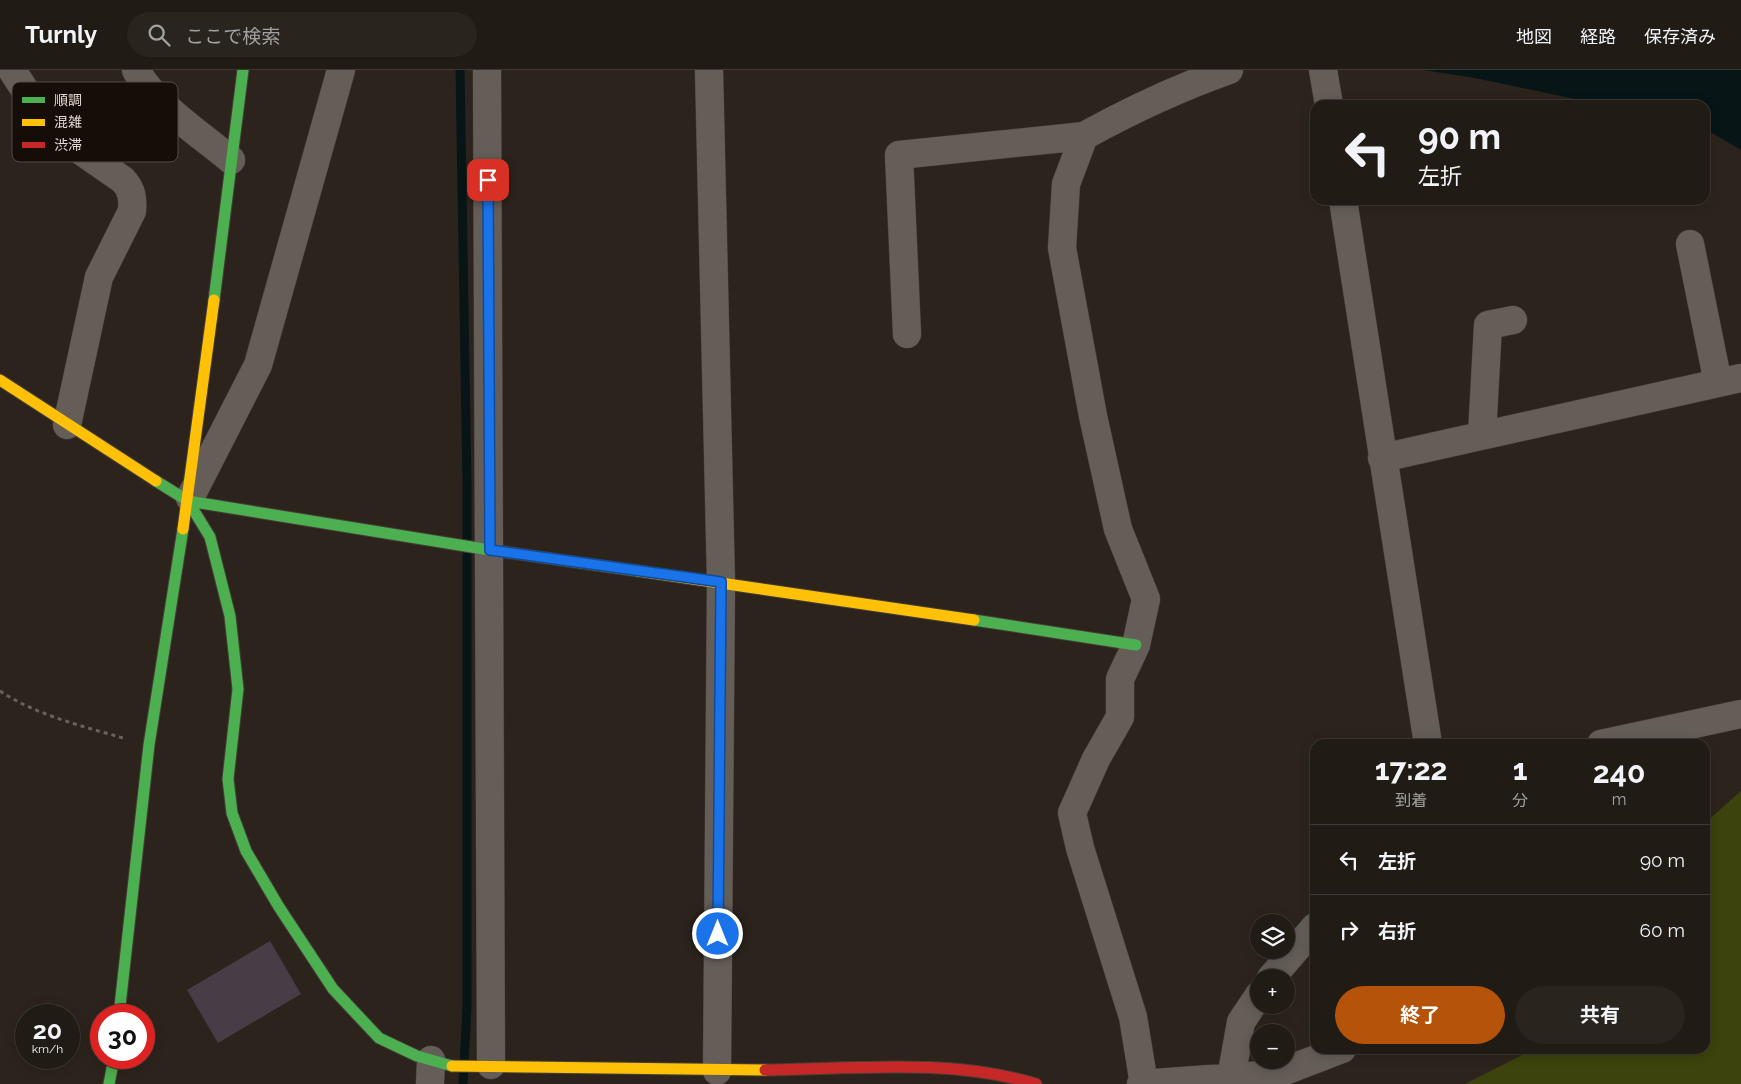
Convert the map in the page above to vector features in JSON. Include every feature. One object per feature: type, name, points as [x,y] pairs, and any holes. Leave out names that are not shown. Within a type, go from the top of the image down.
[{"type":"street","points":[[12,70],[20,82]]},
{"type":"street","points":[[136,70],[143,82]]},
{"type":"street","points":[[120,1004],[149,745],[188,501],[243,70]]},
{"type":"street","points":[[188,501],[258,365],[341,70]]},
{"type":"street","points":[[487,70],[492,1065]]},
{"type":"street","points":[[709,70],[721,582],[717,1071]]},
{"type":"street","points":[[907,334],[898,154],[1084,136],[1132,110],[1184,86],[1229,70]]},
{"type":"street","points":[[1324,70],[1328,100]]},
{"type":"street","points":[[178,115],[231,160]]},
{"type":"street","points":[[1084,136],[1066,184],[1062,248],[1093,416],[1118,529],[1146,599],[1136,645],[1120,678],[1120,717],[1096,759],[1072,813],[1080,848],[1133,1018],[1143,1084],[1231,1078],[1281,1079],[1332,1054]]},
{"type":"street","points":[[67,425],[99,277],[132,211],[133,199],[130,188],[123,180],[97,162]]},
{"type":"street","points":[[1344,205],[1427,739]]},
{"type":"street","points":[[1382,458],[1730,380],[1690,244]]},
{"type":"street","points":[[1482,435],[1488,326],[1513,320]]},
{"type":"street","points":[[0,380],[67,425],[188,501],[490,550],[721,582],[1136,645]]},
{"type":"street","points":[[188,501],[210,537],[230,616],[238,689],[228,779],[232,812],[246,851],[279,907],[333,989],[379,1038],[431,1072],[452,1066],[492,1065],[717,1071],[951,1068],[1016,1078],[1036,1084]]},
{"type":"street","points":[[1624,739],[1741,714]]},
{"type":"street","points":[[1279,969],[1310,933]]},
{"type":"street","points":[[1231,1078],[1241,1022],[1250,1008]]},
{"type":"street","points":[[109,1084],[112,1069]]},
{"type":"path","points":[[0,691],[14,700],[78,725],[149,745]]},
{"type":"green space","points":[[1741,791],[1741,1084],[1465,1084],[1524,1054],[1710,1054],[1710,819]]},
{"type":"shaded area","points":[[1423,70],[1741,70],[1741,150],[1710,132],[1710,100],[1579,100],[1475,78]]},
{"type":"building","points":[[270,941],[301,994],[218,1043],[187,990]]},
{"type":"waterway","points":[[460,70],[467,485],[467,1007],[463,1084]]},
{"type":"traffic: fast","points":[[214,300],[243,70]]},
{"type":"traffic: fast","points":[[156,481],[188,501],[490,550],[638,571]]},
{"type":"traffic: fast","points":[[188,501],[210,537],[230,616],[238,689],[228,779],[232,813],[246,851],[279,907],[333,989],[379,1038],[417,1056],[452,1066]]},
{"type":"traffic: fast","points":[[120,1004],[149,745],[183,529]]},
{"type":"traffic: fast","points":[[974,620],[1136,645]]},
{"type":"traffic: fast","points":[[109,1084],[112,1069]]},
{"type":"traffic: slow","points":[[183,529],[214,300]]},
{"type":"traffic: slow","points":[[0,380],[156,481]]},
{"type":"traffic: slow","points":[[638,571],[974,620]]},
{"type":"traffic: slow","points":[[452,1066],[765,1070]]},
{"type":"traffic: jam","points":[[765,1070],[867,1067],[936,1068],[1003,1076],[1036,1084]]},
{"type":"route","points":[[488,180],[490,550],[721,582],[718,934]]}]
